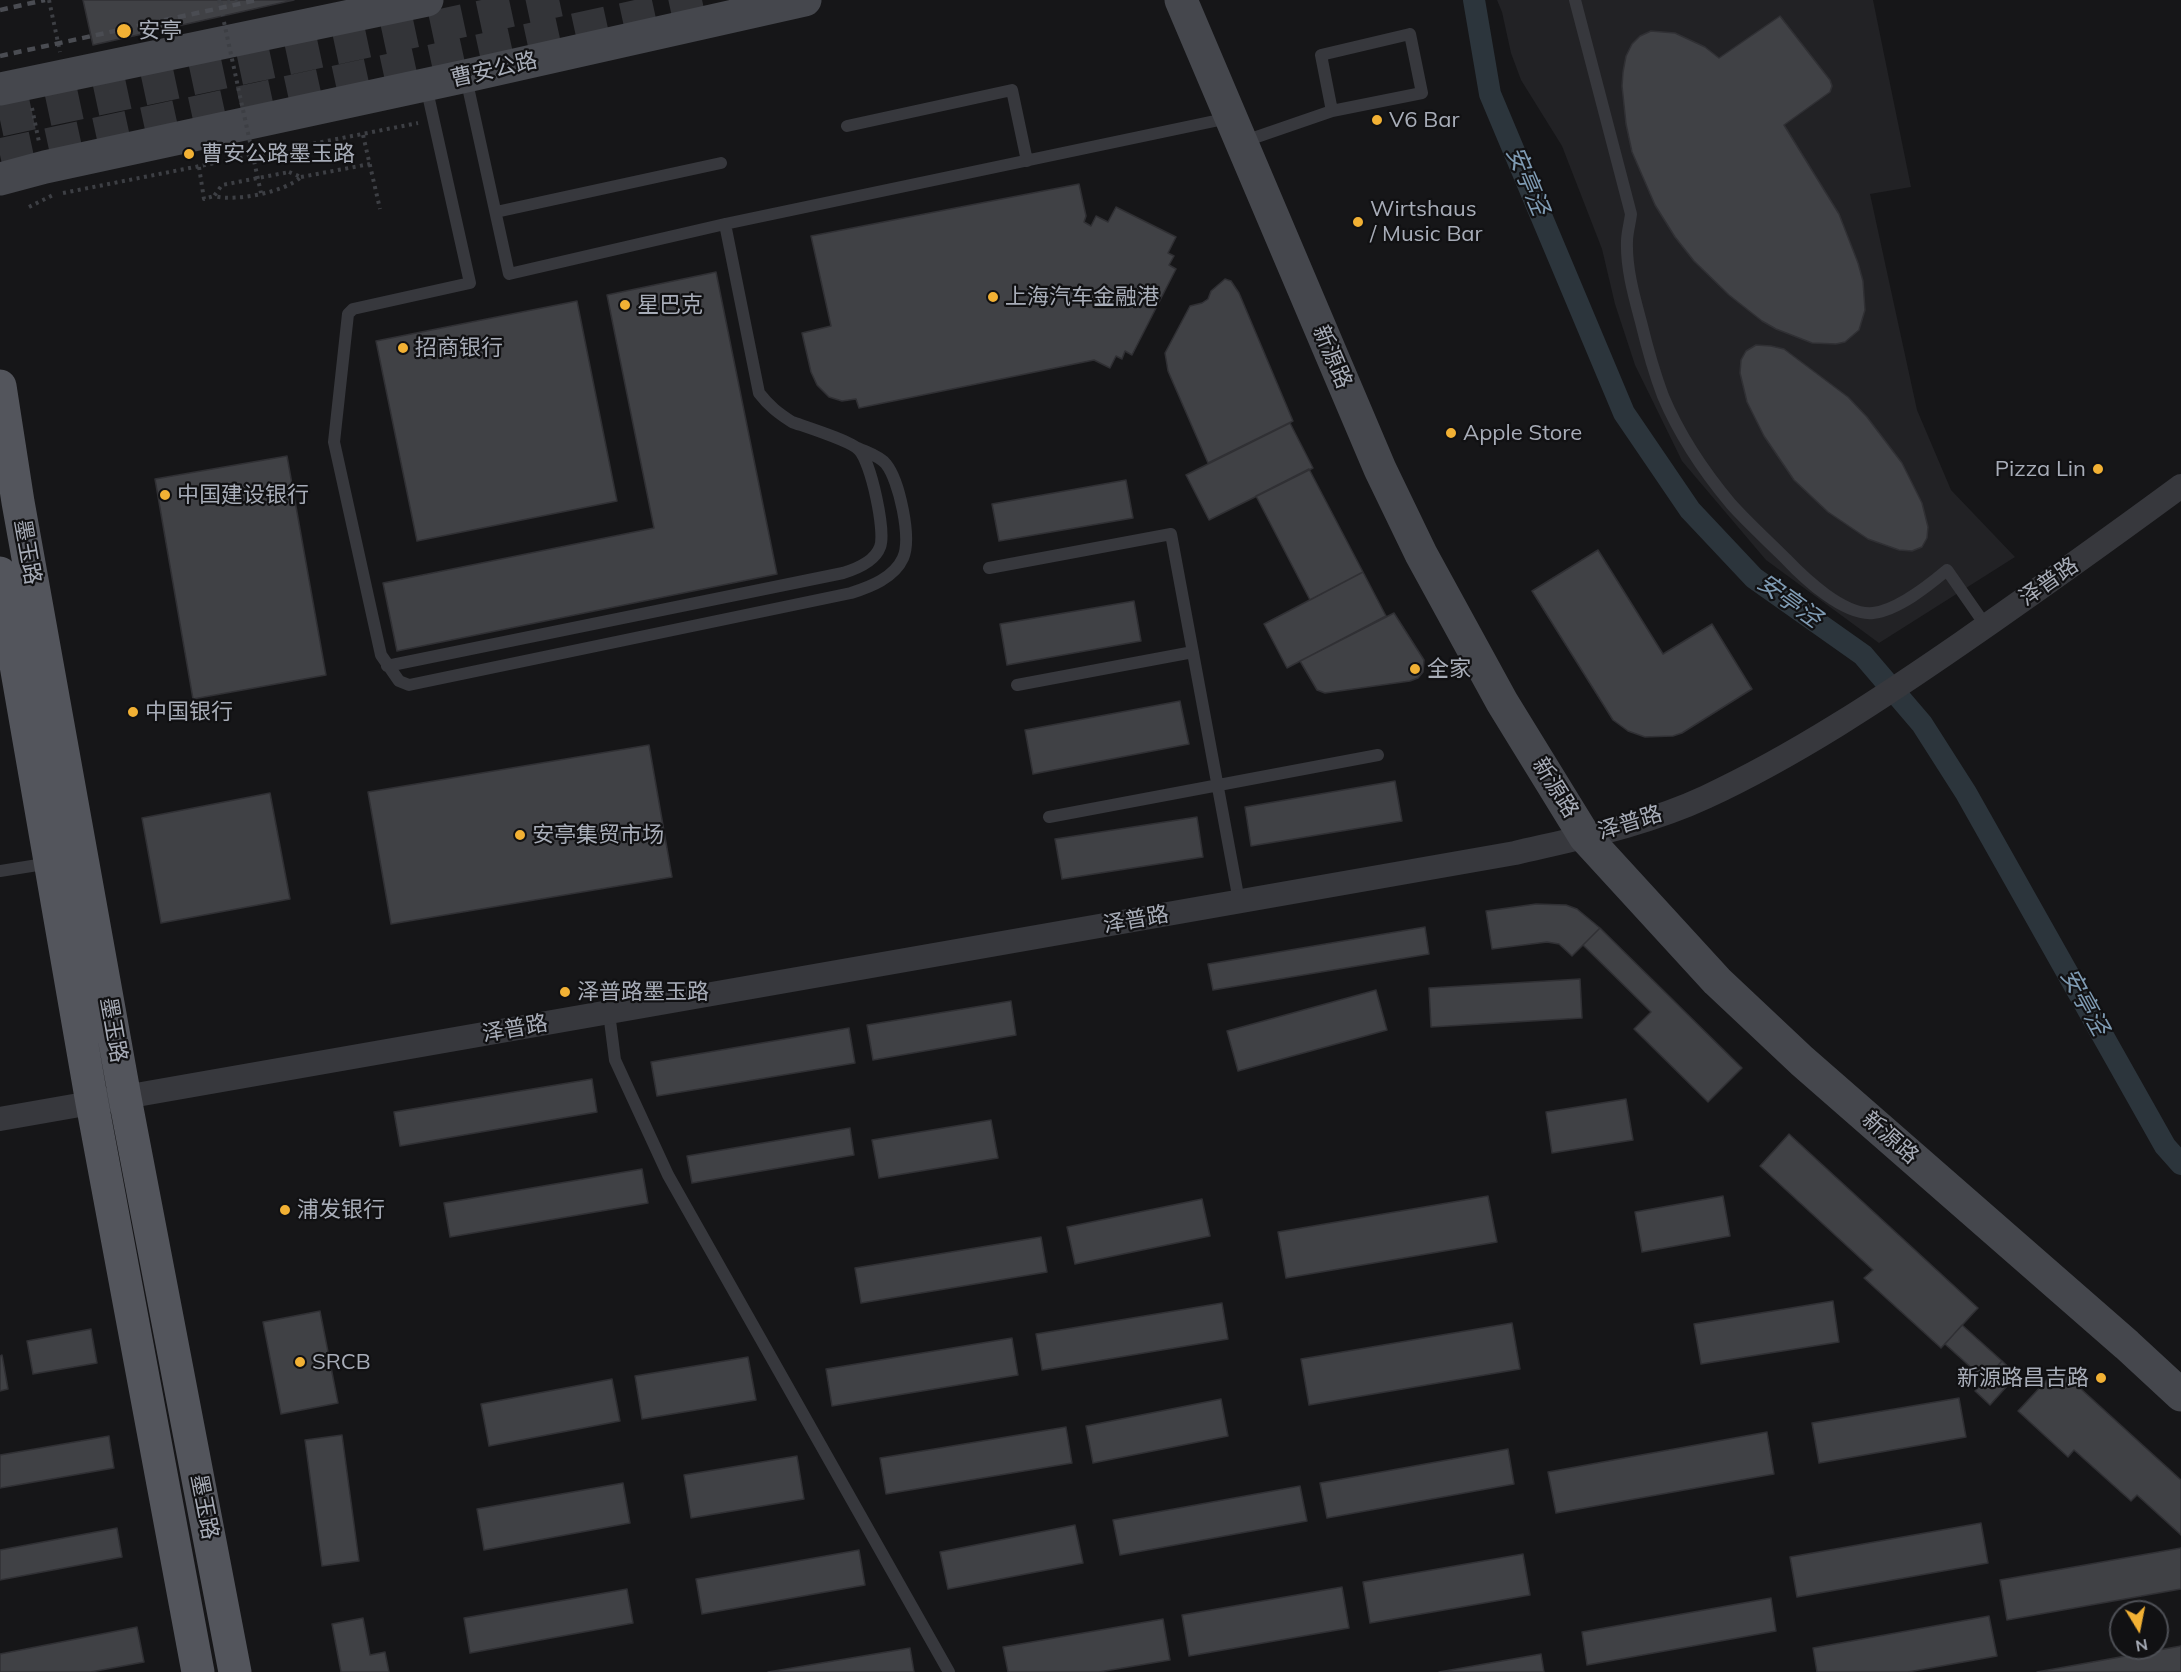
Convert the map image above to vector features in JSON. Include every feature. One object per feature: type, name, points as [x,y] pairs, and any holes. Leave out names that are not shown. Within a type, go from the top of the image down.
[{"type":"main road","name":"墨玉路","points":[[0,386],[18,502],[125,1098],[235,1672]]},
{"type":"main road","name":"墨玉路","points":[[0,573],[92,1103],[198,1672]]},
{"type":"street","points":[[0,89],[427,0]]},
{"type":"street","name":"曹安公路","points":[[0,179],[805,0]]},
{"type":"street","name":"新源路","points":[[1181,0],[1380,469],[1421,554],[1502,702],[1586,837],[1717,981],[1802,1061],[2118,1337],[2181,1395]]},
{"type":"street","name":"泽普路","points":[[0,1119],[1515,853],[1636,823],[1706,797],[1796,749],[1864,709],[1986,626],[2181,486]]},
{"type":"lane","points":[[1575,0],[1631,214],[1627,241],[1630,271],[1648,351],[1664,397],[1683,434],[1707,472],[1731,504],[1793,566],[1834,599],[1854,610],[1872,613],[1911,597],[1930,585],[1947,570],[1986,626]]},
{"type":"lane","points":[[466,76],[509,274],[725,225],[1027,161],[1103,146],[1236,130],[1332,111],[1422,93],[1410,34],[1321,55],[1332,111]]},
{"type":"lane","points":[[425,85],[470,283],[353,309],[348,314],[334,442],[381,655],[399,681],[410,684],[850,593],[873,586],[890,573],[903,558],[906,537],[898,492],[884,462],[858,448],[792,422],[769,407],[759,393],[725,225]]},
{"type":"lane","points":[[847,126],[1012,90],[1027,161]]},
{"type":"lane","points":[[496,212],[721,164]]},
{"type":"lane","points":[[387,666],[857,569],[873,557],[880,547],[882,531],[870,469],[866,458],[858,448]]},
{"type":"lane","points":[[989,568],[1170,534],[1239,902]]},
{"type":"lane","points":[[1017,685],[1192,652]]},
{"type":"lane","points":[[1049,817],[1378,755]]},
{"type":"lane","points":[[0,871],[51,863]]},
{"type":"lane","points":[[609,1012],[615,1059],[668,1175],[949,1672]]},
{"type":"path","points":[[238,0],[220,2],[261,193]]},
{"type":"path","points":[[29,207],[51,196],[433,120]]},
{"type":"path","points":[[363,135],[380,209]]},
{"type":"path","points":[[214,196],[222,185],[289,172],[301,177],[370,164]]},
{"type":"path","points":[[199,166],[204,199],[214,196],[226,199],[261,193],[293,185],[301,177]]},
{"type":"shaded area","points":[[1497,0],[1873,0],[1911,187],[1870,194],[1917,410],[1951,490],[2015,557],[1879,643],[1766,560],[1682,461],[1635,365],[1615,304],[1602,249],[1562,146],[1521,80],[1511,53]]},
{"type":"building","name":"安亭","points":[[83,0],[294,0],[93,45]]},
{"type":"building","points":[[1780,16],[1830,80],[1832,86],[1830,92],[1784,125],[1839,214],[1863,281],[1865,310],[1859,330],[1845,342],[1836,344],[1812,343],[1762,321],[1729,295],[1694,261],[1675,237],[1655,205],[1632,152],[1626,124],[1622,86],[1623,72],[1626,56],[1632,44],[1640,36],[1651,31],[1675,33],[1705,47],[1719,58]]},
{"type":"building","name":"上海汽车金融港","points":[[1079,184],[1086,216],[1084,222],[1091,226],[1096,216],[1108,222],[1116,207],[1176,237],[1168,253],[1174,256],[1169,265],[1176,269],[1132,355],[1125,351],[1122,359],[1116,356],[1110,368],[1094,360],[859,408],[856,399],[842,401],[829,397],[817,385],[811,372],[802,333],[831,326],[811,236]]},
{"type":"building","points":[[716,272],[777,574],[397,651],[383,583],[654,528],[607,295]]},
{"type":"building","points":[[1225,279],[1231,281],[1239,293],[1293,421],[1208,463],[1168,371],[1165,353],[1190,306],[1208,299],[1211,291]]},
{"type":"building","points":[[577,301],[617,501],[417,541],[376,341]]},
{"type":"building","points":[[1756,345],[1784,349],[1848,397],[1867,417],[1902,463],[1922,503],[1928,527],[1927,538],[1922,547],[1912,551],[1899,550],[1868,539],[1828,512],[1794,480],[1764,436],[1747,402],[1740,373],[1741,360],[1746,351]]},
{"type":"building","points":[[1290,423],[1313,468],[1209,520],[1186,475]]},
{"type":"building","points":[[287,456],[326,675],[193,699],[155,479]]},
{"type":"building","points":[[1309,469],[1363,572],[1310,600],[1256,496]]},
{"type":"building","points":[[1126,480],[1133,518],[999,541],[992,504]]},
{"type":"building","points":[[1598,550],[1663,654],[1712,624],[1752,689],[1682,733],[1673,736],[1645,737],[1628,731],[1613,720],[1532,591]]},
{"type":"building","points":[[1363,572],[1386,616],[1287,668],[1264,624]]},
{"type":"building","points":[[1134,601],[1141,641],[1007,665],[1000,624]]},
{"type":"building","points":[[1394,613],[1424,660],[1423,672],[1418,678],[1325,693],[1317,690],[1300,661]]},
{"type":"building","points":[[1180,701],[1189,744],[1033,774],[1025,730]]},
{"type":"building","name":"安亭集贸市场","points":[[649,745],[672,877],[391,924],[368,792]]},
{"type":"building","points":[[1395,781],[1402,821],[1251,846],[1245,807]]},
{"type":"building","points":[[270,793],[290,899],[161,923],[142,818]]},
{"type":"building","points":[[1197,817],[1203,857],[1062,879],[1055,839]]},
{"type":"building","points":[[1536,904],[1566,905],[1577,909],[1600,928],[1572,956],[1559,944],[1547,942],[1492,949],[1486,911]]},
{"type":"building","points":[[1425,927],[1429,954],[1213,990],[1208,964]]},
{"type":"building","points":[[1600,928],[1742,1068],[1708,1102],[1634,1029],[1651,1012],[1583,945]]},
{"type":"building","points":[[1580,979],[1582,1018],[1431,1027],[1429,988]]},
{"type":"building","points":[[1376,990],[1387,1030],[1238,1071],[1227,1031]]},
{"type":"building","points":[[1011,1001],[1016,1035],[873,1060],[867,1025]]},
{"type":"building","points":[[849,1028],[855,1063],[657,1096],[651,1062]]},
{"type":"building","points":[[592,1079],[597,1112],[400,1146],[394,1112]]},
{"type":"building","points":[[1626,1099],[1633,1140],[1552,1153],[1546,1112]]},
{"type":"building","points":[[991,1120],[998,1158],[879,1178],[872,1140]]},
{"type":"building","points":[[850,1128],[854,1155],[692,1183],[687,1156]]},
{"type":"building","points":[[1789,1134],[1978,1308],[1941,1348],[1864,1278],[1873,1270],[1760,1166]]},
{"type":"building","points":[[642,1169],[648,1203],[450,1237],[444,1203]]},
{"type":"building","points":[[1488,1196],[1497,1242],[1286,1278],[1278,1232]]},
{"type":"building","points":[[1723,1196],[1730,1236],[1642,1252],[1635,1212]]},
{"type":"building","points":[[1202,1199],[1210,1236],[1075,1264],[1067,1227]]},
{"type":"building","points":[[1041,1237],[1047,1272],[861,1303],[855,1268]]},
{"type":"building","points":[[1833,1301],[1839,1342],[1701,1364],[1694,1324]]},
{"type":"building","points":[[1222,1303],[1228,1339],[1042,1370],[1036,1334]]},
{"type":"building","name":"SRCB","points":[[320,1311],[338,1403],[281,1414],[263,1322]]},
{"type":"building","points":[[1512,1323],[1520,1369],[1309,1405],[1301,1359]]},
{"type":"building","points":[[1962,1325],[2002,1361],[1985,1380],[1945,1344]]},
{"type":"building","points":[[91,1329],[97,1363],[33,1374],[27,1341]]},
{"type":"building","points":[[1012,1338],[1018,1375],[832,1406],[826,1369]]},
{"type":"building","points":[[2,1355],[8,1389],[0,1391],[0,1356]]},
{"type":"building","points":[[748,1357],[756,1400],[642,1419],[635,1376]]},
{"type":"building","points":[[2002,1361],[2017,1375],[1990,1405],[1975,1391]]},
{"type":"building","points":[[2058,1368],[2181,1480],[2181,1535],[2137,1495],[2131,1501],[2074,1450],[2068,1457],[2018,1411]]},
{"type":"building","points":[[612,1379],[620,1421],[489,1446],[481,1404]]},
{"type":"building","points":[[1959,1398],[1966,1437],[1819,1463],[1812,1423]]},
{"type":"building","points":[[1221,1399],[1228,1436],[1093,1463],[1086,1426]]},
{"type":"building","points":[[1066,1427],[1072,1463],[886,1494],[880,1458]]},
{"type":"building","points":[[1767,1432],[1774,1474],[1556,1513],[1548,1472]]},
{"type":"building","points":[[342,1435],[359,1561],[322,1566],[305,1440]]},
{"type":"building","points":[[109,1436],[114,1468],[0,1488],[0,1455]]},
{"type":"building","points":[[1508,1449],[1514,1484],[1327,1518],[1320,1483]]},
{"type":"building","points":[[797,1456],[804,1499],[691,1518],[684,1475]]},
{"type":"building","points":[[623,1483],[630,1523],[484,1550],[477,1509]]},
{"type":"building","points":[[1300,1486],[1307,1521],[1120,1555],[1113,1520]]},
{"type":"building","points":[[1981,1523],[1988,1563],[1797,1597],[1790,1557]]},
{"type":"building","points":[[1075,1525],[1083,1563],[948,1589],[940,1552]]},
{"type":"building","points":[[117,1528],[122,1557],[0,1580],[0,1550]]},
{"type":"building","points":[[2181,1548],[2181,1589],[2007,1620],[2000,1580]]},
{"type":"building","points":[[859,1550],[865,1585],[702,1614],[696,1579]]},
{"type":"building","points":[[1523,1554],[1530,1595],[1370,1623],[1363,1582]]},
{"type":"building","points":[[1342,1587],[1349,1628],[1189,1656],[1182,1615]]},
{"type":"building","points":[[627,1589],[633,1623],[470,1653],[464,1618]]},
{"type":"building","points":[[1771,1598],[1776,1631],[1587,1665],[1582,1632]]},
{"type":"building","points":[[1989,1616],[1997,1656],[1908,1672],[1817,1672],[1813,1648]]},
{"type":"building","points":[[363,1618],[370,1655],[385,1652],[389,1672],[341,1672],[332,1624]]},
{"type":"building","points":[[1163,1619],[1170,1660],[1099,1672],[1008,1672],[1003,1647]]},
{"type":"building","points":[[137,1627],[144,1662],[91,1672],[0,1672],[0,1654]]},
{"type":"building","points":[[2181,1646],[2181,1672],[2037,1672],[2109,1659],[2169,1660],[2169,1648]]},
{"type":"building","points":[[910,1648],[914,1672],[768,1672]]},
{"type":"building","points":[[1541,1654],[1544,1672],[1439,1672]]},
{"type":"waterway","name":"安亭泾","points":[[1474,0],[1490,94],[1624,413],[1690,510],[1754,578],[1863,655],[1922,724],[1966,793],[2165,1146],[2181,1164]]},
{"type":"tunnel","points":[[0,120],[560,0]]},
{"type":"tunnel","points":[[0,155],[712,0]]},
{"type":"railway","points":[[0,10],[45,0]]},
{"type":"railway","points":[[0,56],[257,0]]},
{"type":"place","name":"安亭","points":[[124,31]]},
{"type":"place","name":"V6 Bar","points":[[1377,120]]},
{"type":"place","name":"曹安公路墨玉路","points":[[189,154]]},
{"type":"place","name":"Wirtshaus / Music Bar","points":[[1358,222]]},
{"type":"place","name":"上海汽车金融港","points":[[993,297]]},
{"type":"place","name":"星巴克","points":[[625,305]]},
{"type":"place","name":"招商银行","points":[[403,348]]},
{"type":"place","name":"Apple Store","points":[[1451,433]]},
{"type":"place","name":"Pizza Lin","points":[[2098,469]]},
{"type":"place","name":"中国建设银行","points":[[165,495]]},
{"type":"place","name":"全家","points":[[1415,669]]},
{"type":"place","name":"中国银行","points":[[133,712]]},
{"type":"place","name":"安亭集贸市场","points":[[520,835]]},
{"type":"place","name":"泽普路墨玉路","points":[[565,992]]},
{"type":"place","name":"浦发银行","points":[[285,1210]]},
{"type":"place","name":"SRCB","points":[[300,1362]]},
{"type":"place","name":"新源路昌吉路","points":[[2101,1378]]}]
